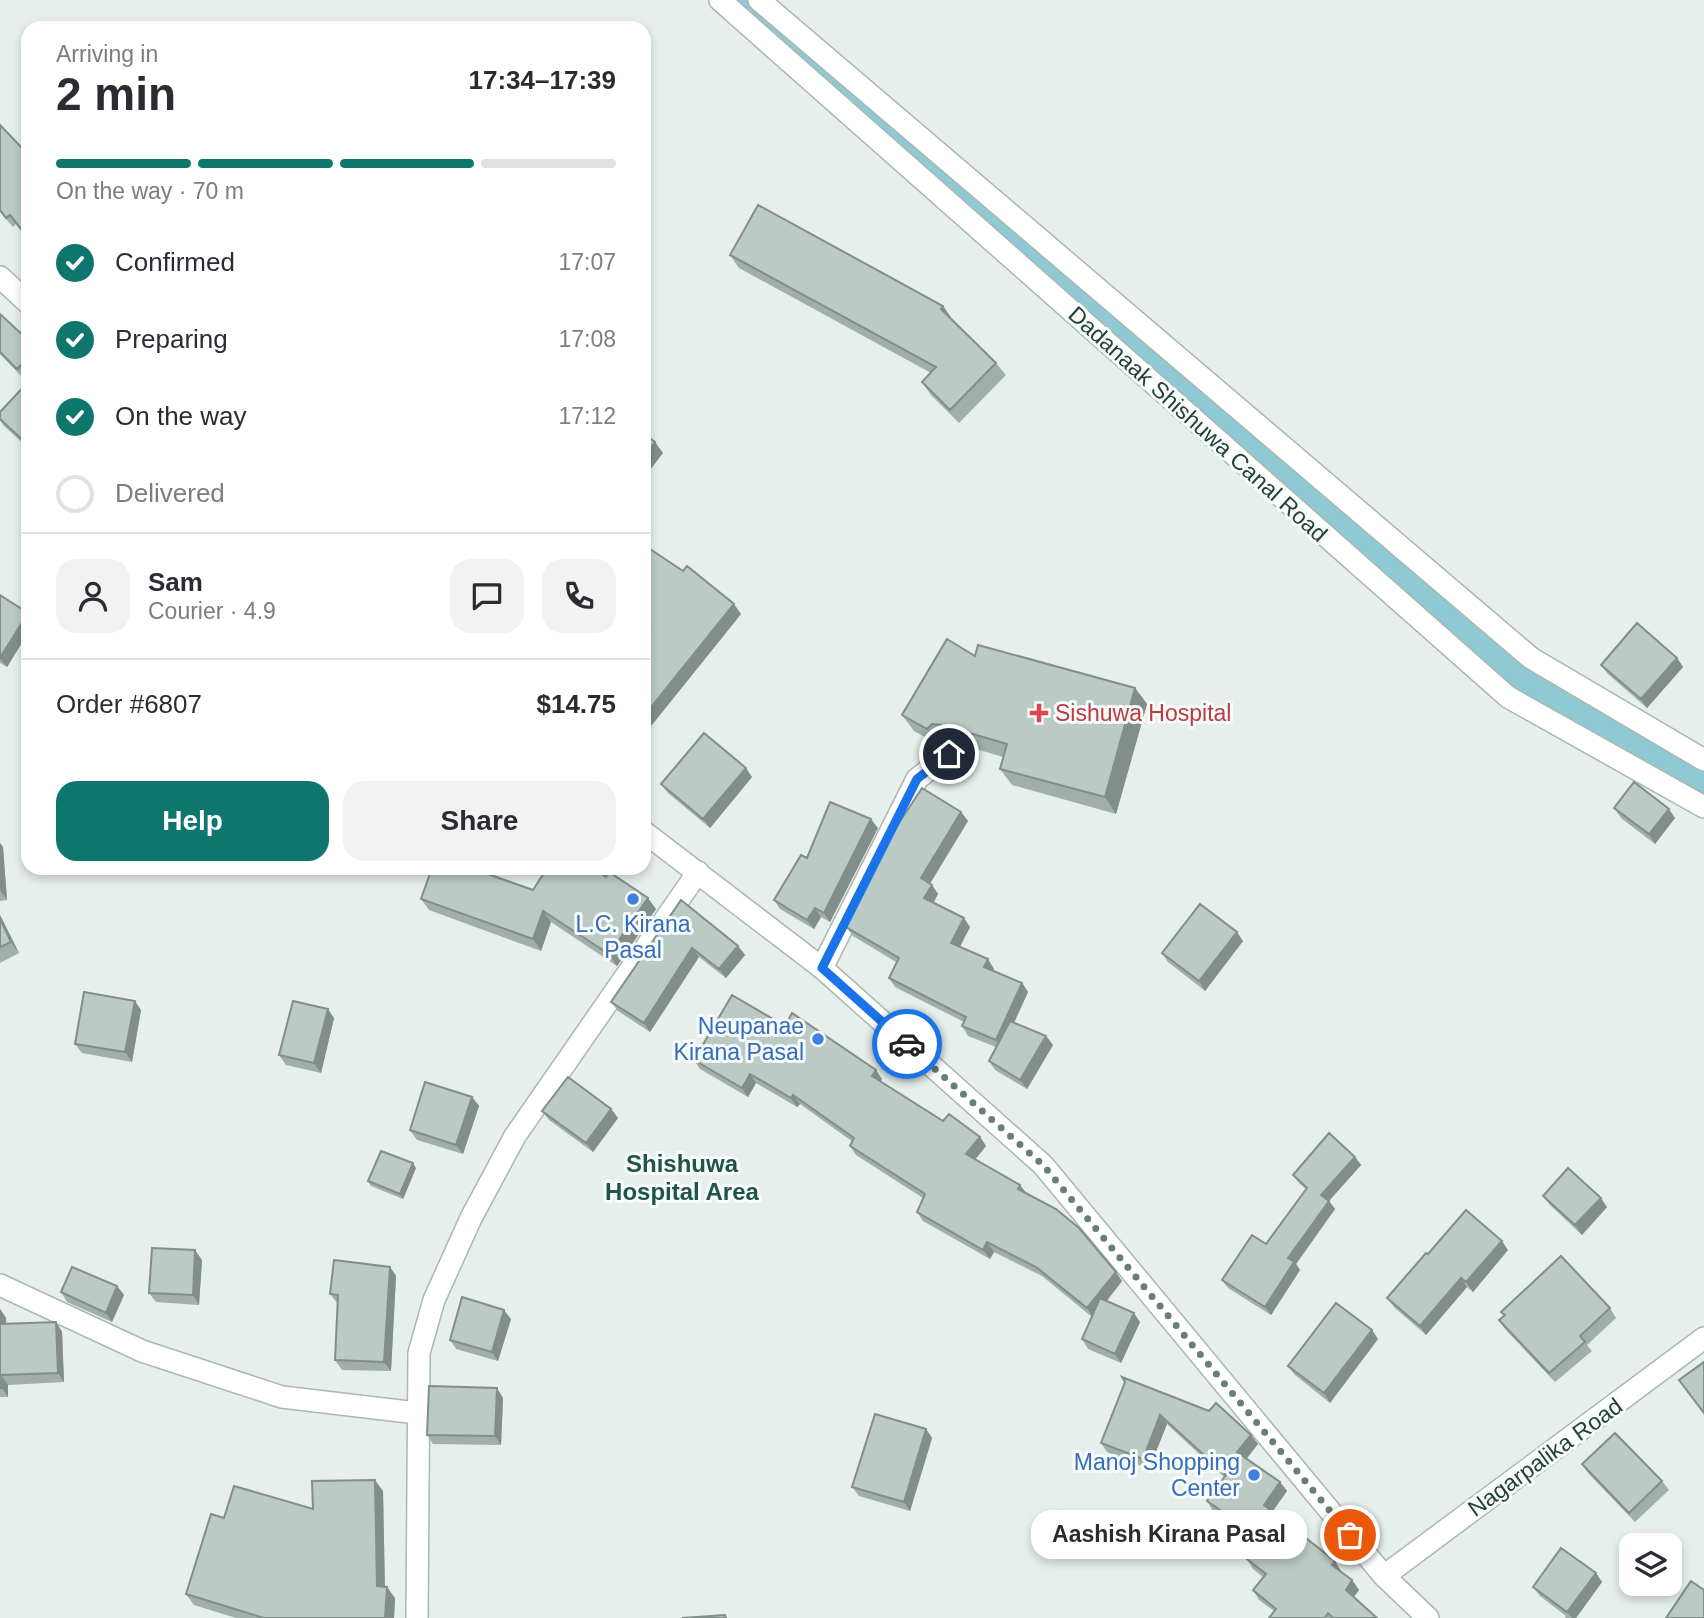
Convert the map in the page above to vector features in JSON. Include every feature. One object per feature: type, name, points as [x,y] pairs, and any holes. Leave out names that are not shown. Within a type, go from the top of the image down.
[{"type":"street","name":"Dadanaak Shishuwa Canal Road","points":[[720,0],[1508,697],[1704,807]]},
{"type":"street","name":"Dadanaak Shishuwa Canal Road","points":[[759,0],[1531,658],[1704,760]]},
{"type":"street","points":[[0,277],[21,296]]},
{"type":"street","points":[[822,968],[917,779],[949,754]]},
{"type":"street","points":[[651,837],[822,968],[1043,1165],[1384,1576],[1428,1618]]},
{"type":"street","points":[[417,1618],[419,1353],[434,1300],[471,1218],[515,1136],[698,872]]},
{"type":"street","points":[[0,1285],[142,1351],[282,1397],[417,1413]]},
{"type":"street","name":"Nagarpalika Road","points":[[1384,1576],[1704,1338]]},
{"type":"building","points":[[0,125],[21,147],[21,229],[10,215],[6,218],[0,210]]},
{"type":"building","points":[[758,205],[943,306],[941,309],[996,363],[950,410],[922,382],[936,367],[730,255]]},
{"type":"building","points":[[0,314],[21,334],[21,365],[17,369],[0,352]]},
{"type":"building","points":[[21,390],[21,438],[0,419],[0,412]]},
{"type":"building","points":[[651,550],[683,571],[687,566],[734,604],[651,707]]},
{"type":"building","points":[[0,595],[21,608],[21,624],[0,658]]},
{"type":"building","points":[[1637,623],[1677,658],[1641,699],[1601,665]]},
{"type":"building","points":[[947,639],[975,656],[978,645],[1135,688],[1105,797],[1000,769],[1007,744],[942,725],[932,724],[927,729],[902,715]]},
{"type":"building","points":[[704,733],[746,768],[703,819],[661,784]]},
{"type":"building","points":[[1634,782],[1669,809],[1649,834],[1614,808]]},
{"type":"building","points":[[922,788],[961,812],[921,878],[932,885],[924,898],[964,918],[951,943],[988,959],[984,967],[1022,983],[996,1040],[962,1026],[966,1017],[889,978],[899,958],[846,927],[895,829]]},
{"type":"building","points":[[830,802],[871,819],[824,913],[815,908],[807,920],[774,900],[801,855],[807,858]]},
{"type":"building","points":[[430,875],[491,875],[533,890],[543,875],[614,875],[648,898],[609,954],[543,911],[533,939],[421,899]]},
{"type":"building","points":[[681,900],[738,946],[719,969],[692,948],[644,1023],[611,1002]]},
{"type":"building","points":[[1200,904],[1237,932],[1199,981],[1162,953]]},
{"type":"building","points":[[0,919],[11,942],[0,947]]},
{"type":"building","points":[[84,992],[135,1001],[125,1052],[75,1044]]},
{"type":"building","points":[[732,995],[785,1026],[792,1013],[876,1070],[872,1076],[943,1121],[949,1114],[980,1137],[966,1154],[1020,1185],[1018,1189],[1056,1209],[1079,1228],[1116,1272],[1087,1308],[1036,1267],[987,1242],[983,1250],[917,1212],[925,1194],[850,1146],[854,1138],[793,1095],[791,1098],[750,1074],[742,1088],[694,1060]]},
{"type":"building","points":[[293,1001],[328,1009],[314,1063],[279,1055]]},
{"type":"building","points":[[1010,1021],[1046,1036],[1020,1080],[989,1061]]},
{"type":"building","points":[[568,1077],[611,1109],[586,1143],[542,1111]]},
{"type":"building","points":[[425,1082],[472,1097],[456,1145],[410,1130]]},
{"type":"building","points":[[1329,1133],[1355,1157],[1321,1195],[1329,1201],[1288,1258],[1294,1262],[1265,1307],[1222,1280],[1252,1235],[1266,1244],[1307,1188],[1293,1175]]},
{"type":"building","points":[[381,1151],[413,1163],[400,1194],[368,1181]]},
{"type":"building","points":[[1568,1168],[1601,1198],[1575,1225],[1543,1196]]},
{"type":"building","points":[[1466,1210],[1502,1241],[1466,1282],[1461,1278],[1420,1326],[1387,1298]]},
{"type":"building","points":[[152,1248],[195,1250],[193,1295],[149,1293]]},
{"type":"building","points":[[1561,1256],[1610,1308],[1580,1336],[1585,1342],[1549,1373],[1499,1320],[1505,1315],[1501,1312]]},
{"type":"building","points":[[334,1260],[390,1267],[384,1362],[335,1360],[338,1295],[330,1294]]},
{"type":"building","points":[[72,1267],[117,1286],[106,1313],[61,1292]]},
{"type":"building","points":[[462,1297],[504,1310],[492,1352],[450,1340]]},
{"type":"building","points":[[1100,1298],[1134,1313],[1115,1354],[1082,1339]]},
{"type":"building","points":[[1336,1303],[1372,1330],[1324,1393],[1288,1366]]},
{"type":"building","points":[[56,1322],[58,1373],[1,1375],[0,1388],[0,1324]]},
{"type":"building","points":[[1704,1362],[1704,1413],[1679,1380]]},
{"type":"building","points":[[1122,1377],[1209,1411],[1216,1403],[1251,1435],[1237,1452],[1280,1482],[1264,1505],[1335,1561],[1332,1565],[1352,1580],[1346,1590],[1377,1618],[1333,1618],[1328,1613],[1325,1618],[1269,1618],[1276,1609],[1253,1590],[1266,1574],[1247,1559],[1263,1539],[1207,1501],[1226,1475],[1160,1415],[1143,1459],[1101,1443],[1125,1382]]},
{"type":"building","points":[[429,1386],[497,1388],[495,1436],[427,1435]]},
{"type":"building","points":[[875,1414],[926,1429],[904,1502],[852,1487]]},
{"type":"building","points":[[1615,1433],[1662,1481],[1629,1513],[1582,1464]]},
{"type":"building","points":[[375,1480],[377,1586],[387,1587],[385,1618],[264,1618],[186,1594],[211,1514],[224,1518],[234,1486],[313,1509],[312,1481]]},
{"type":"building","points":[[1561,1548],[1596,1573],[1567,1612],[1533,1587]]},
{"type":"building","points":[[1691,1581],[1704,1590],[1704,1618],[1666,1618]]},
{"type":"building","points":[[725,1615],[726,1618],[682,1618]]},
{"type":"waterway","points":[[736,0],[845,90],[1534,684],[1704,781]]},
{"type":"way so far","points":[[907,1044],[1043,1165],[1350,1535]]},
{"type":"place","name":"Sishuwa Hospital","points":[[1039,713]]},
{"type":"place","name":"L.C. Kirana Pasal","points":[[633,899]]},
{"type":"place","name":"Neupanae Kirana Pasal","points":[[818,1039]]},
{"type":"place","name":"Manoj Shopping Center","points":[[1254,1475]]},
{"type":"place","name":"Aashish Kirana Pasal","points":[[1350,1535]]},
{"type":"district","name":"Shishuwa Hospital Area","points":[[682,1177]]},
{"type":"route","points":[[907,1044],[822,968],[917,779],[949,754]]}]
